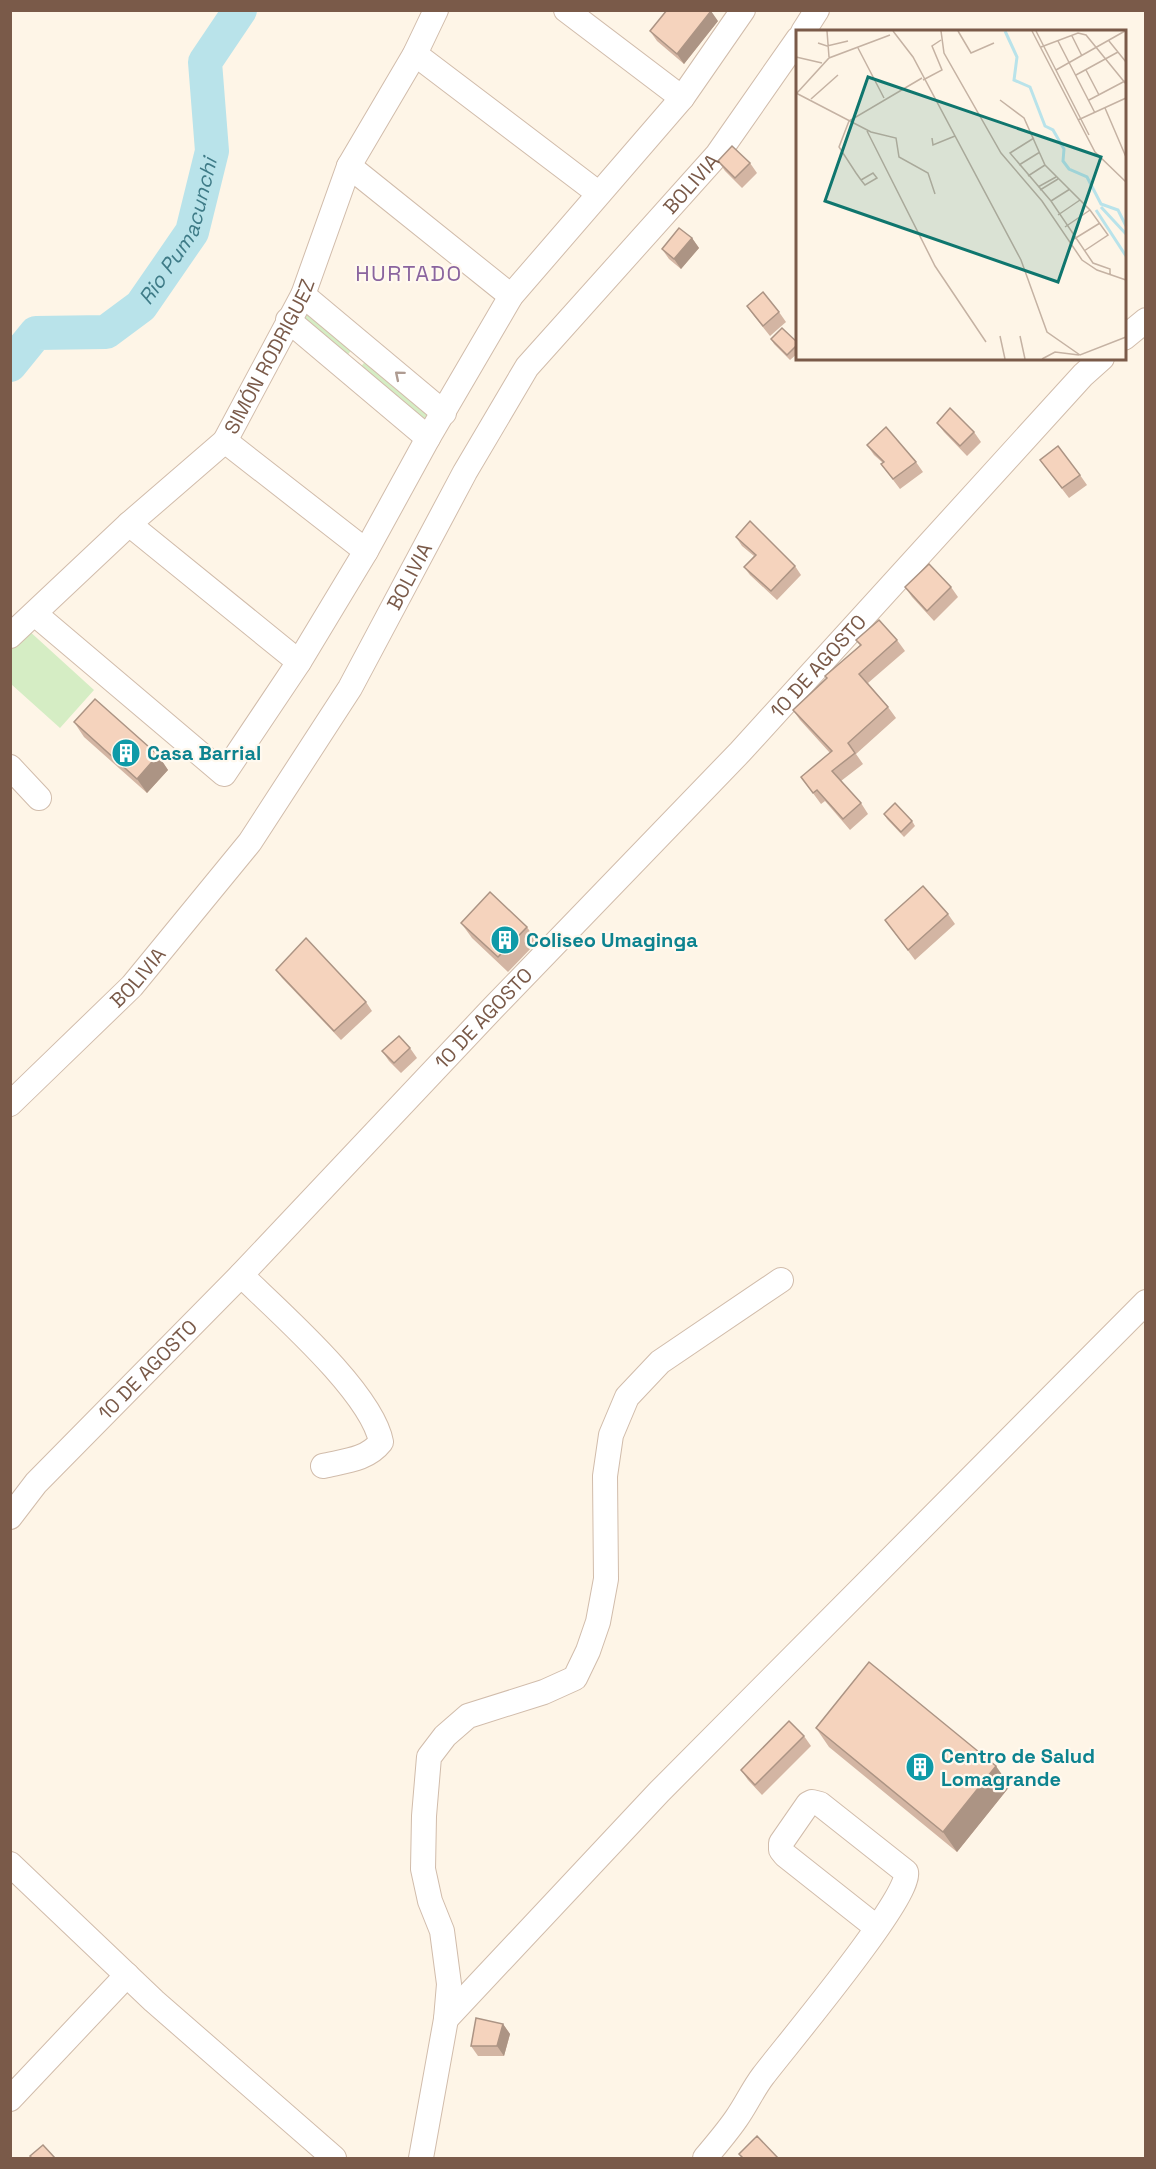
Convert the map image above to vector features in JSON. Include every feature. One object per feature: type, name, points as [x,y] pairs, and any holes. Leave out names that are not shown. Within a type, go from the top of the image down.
[{"type":"street","name":"SIMÓN RODRIGUEZ","points":[[10,636],[129,524],[225,441],[303,295],[349,166],[415,54],[436,10]]},
{"type":"street","points":[[566,10],[682,98]]},
{"type":"street","points":[[35,614],[224,774],[298,662],[366,551],[428,438],[511,296],[682,98],[743,10]]},
{"type":"street","points":[[804,30],[817,10]]},
{"type":"street","name":"BOLIVIA","points":[[10,1104],[132,986],[250,842],[350,688],[465,472],[527,367],[717,155],[796,42]]},
{"type":"street","points":[[415,54],[598,193]]},
{"type":"street","points":[[349,166],[511,296]]},
{"type":"street","points":[[303,295],[444,413]]},
{"type":"street","points":[[288,320],[428,438]]},
{"type":"street","points":[[1126,337],[1146,320]]},
{"type":"street","points":[[350,372],[367,349]]},
{"type":"street","name":"10 DE AGOSTO","points":[[10,1516],[36,1483],[241,1275],[492,1009],[740,752],[1099,360]]},
{"type":"street","points":[[225,441],[366,551]]},
{"type":"street","points":[[129,524],[298,662]]},
{"type":"street","points":[[10,767],[39,798]]},
{"type":"street","points":[[241,1275],[341,1374],[374,1419],[381,1442],[375,1450],[363,1456],[322,1466]]},
{"type":"street","points":[[421,2158],[446,2019],[449,1984],[442,1931],[430,1901],[423,1869],[424,1816],[429,1757],[445,1736],[468,1716],[544,1692],[575,1678],[598,1622],[606,1579],[604,1476],[611,1434],[627,1396],[660,1362],[781,1281]]},
{"type":"street","points":[[446,2019],[659,1792],[1146,1302]]},
{"type":"street","points":[[705,2158],[736,2118],[762,2077],[833,1991],[904,1887],[908,1877],[906,1872],[820,1804],[812,1802],[808,1804],[781,1843],[781,1850],[876,1928]]},
{"type":"street","points":[[10,1864],[127,1975],[334,2158]]},
{"type":"street","points":[[10,2099],[127,1975]]},
{"type":"green space","points":[[310,310],[354,347],[345,358],[302,320]]},
{"type":"green space","points":[[368,358],[432,412],[424,423],[359,369]]},
{"type":"green space","points":[[27,629],[94,690],[60,728],[11,684],[11,647]]},
{"type":"building","points":[[667,10],[711,11],[677,54],[650,31]]},
{"type":"building","points":[[732,146],[750,163],[735,178],[718,161]]},
{"type":"building","points":[[679,228],[692,238],[674,259],[662,249]]},
{"type":"building","points":[[763,292],[779,312],[763,326],[747,306]]},
{"type":"building","points":[[782,328],[796,341],[796,346],[787,355],[771,339]]},
{"type":"building","points":[[950,408],[974,432],[960,446],[937,423]]},
{"type":"building","points":[[886,427],[916,462],[893,479],[881,464],[884,462],[867,445]]},
{"type":"building","points":[[1058,446],[1080,475],[1062,488],[1040,460]]},
{"type":"building","points":[[750,521],[795,566],[771,591],[744,567],[756,555],[736,537]]},
{"type":"building","points":[[929,564],[951,587],[927,611],[905,587]]},
{"type":"building","points":[[879,620],[897,640],[859,674],[888,707],[848,743],[855,753],[832,771],[861,803],[843,819],[817,790],[813,793],[801,777],[832,751],[793,710],[827,678],[825,676],[861,645],[856,640]]},
{"type":"building","name":"Casa Barrial","points":[[95,699],[158,755],[137,779],[74,722]]},
{"type":"building","points":[[895,803],[912,821],[901,832],[884,814]]},
{"type":"building","points":[[923,886],[948,914],[908,950],[885,920]]},
{"type":"building","points":[[490,892],[527,927],[498,957],[461,923]]},
{"type":"building","points":[[306,938],[366,1002],[334,1031],[276,970]]},
{"type":"building","points":[[399,1036],[410,1048],[394,1063],[382,1051]]},
{"type":"building","name":"Centro de Salud Lomagrande","points":[[869,1662],[996,1766],[943,1832],[816,1728]]},
{"type":"building","points":[[789,1721],[804,1736],[755,1785],[741,1770]]},
{"type":"building","points":[[476,2018],[503,2024],[497,2046],[471,2046]]},
{"type":"building","points":[[757,2136],[778,2158],[743,2158],[739,2154]]},
{"type":"building","points":[[43,2145],[55,2158],[32,2158],[30,2156]]},
{"type":"waterway","name":"Rio Pumacunchi","points":[[10,365],[36,333],[106,332],[141,306],[192,232],[212,151],[205,62],[240,10]]},
{"type":"place","name":"Casa Barrial","points":[[126,753]]},
{"type":"place","name":"Coliseo Umaginga","points":[[505,940]]},
{"type":"place","name":"Centro de Salud Lomagrande","points":[[920,1767]]},
{"type":"district","name":"HURTADO","points":[[409,273]]}]
